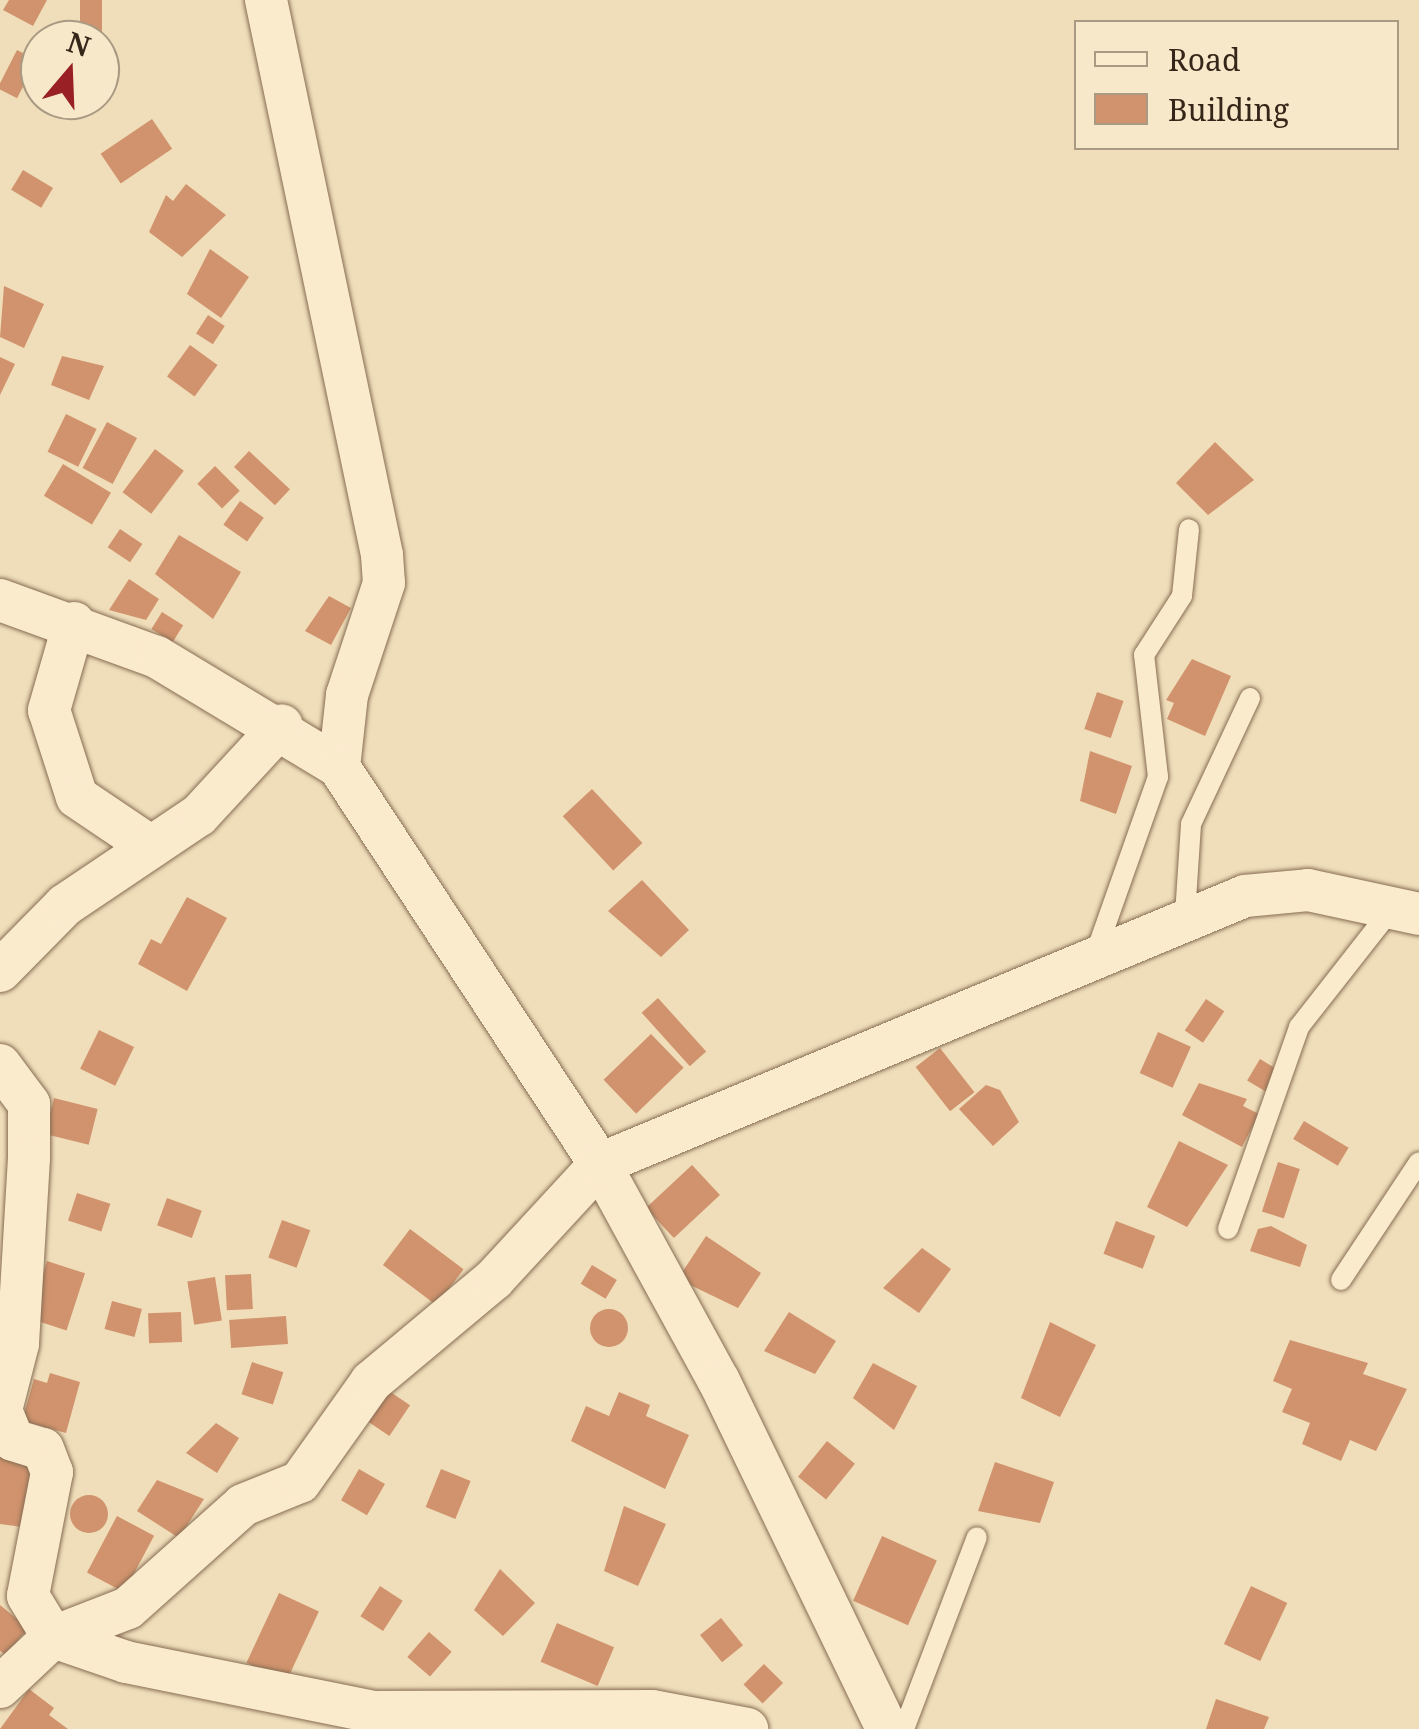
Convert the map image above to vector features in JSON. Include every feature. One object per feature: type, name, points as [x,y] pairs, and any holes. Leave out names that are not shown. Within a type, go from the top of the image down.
[{"type":"street","points":[[266,0],[382,555],[384,583],[348,695],[339,766]]},
{"type":"street","points":[[0,600],[74,623],[282,726],[339,766],[600,1164],[719,1381],[887,1729]]},
{"type":"street","points":[[74,623],[49,710],[77,798],[151,847]]},
{"type":"street","points":[[0,971],[66,905],[199,814],[282,726]]},
{"type":"street","points":[[0,1687],[52,1637],[128,1608],[243,1505],[300,1482],[370,1382],[494,1279],[600,1164],[1185,915],[1308,890],[1407,910]]},
{"type":"street","points":[[0,1065],[29,1104],[18,1344],[0,1410],[13,1440],[43,1449],[52,1472],[28,1596],[52,1637],[126,1662],[374,1712],[652,1711],[747,1729]]},
{"type":"lane","points":[[1096,952],[1158,777],[1144,655],[1182,596],[1189,529]]},
{"type":"lane","points":[[1185,915],[1191,824],[1250,698]]},
{"type":"lane","points":[[1228,1229],[1299,1028],[1407,910]]},
{"type":"lane","points":[[1341,1280],[1419,1162]]},
{"type":"lane","points":[[904,1729],[978,1537]]},
{"type":"building","points":[[9,0],[47,0],[36,20],[22,20],[3,10]]},
{"type":"building","points":[[80,0],[102,0],[102,20],[80,20]]},
{"type":"building","points":[[17,50],[20,52],[17,98],[0,90]]},
{"type":"building","points":[[152,119],[172,149],[121,184],[101,154]]},
{"type":"building","points":[[23,170],[53,188],[41,208],[11,190]]},
{"type":"building","points":[[186,184],[226,215],[182,257],[149,232],[166,195],[173,201]]},
{"type":"building","points":[[210,249],[249,277],[221,318],[187,294]]},
{"type":"building","points":[[4,286],[44,304],[24,348],[0,337]]},
{"type":"building","points":[[208,315],[225,326],[213,344],[196,333]]},
{"type":"building","points":[[190,345],[218,365],[195,397],[167,377]]},
{"type":"building","points":[[62,356],[104,366],[89,400],[51,385]]},
{"type":"building","points":[[0,357],[15,364],[0,395]]},
{"type":"building","points":[[66,414],[97,429],[78,467],[48,452]]},
{"type":"building","points":[[107,422],[137,438],[113,484],[83,468]]},
{"type":"building","points":[[1215,442],[1254,480],[1208,515],[1176,483]]},
{"type":"building","points":[[155,449],[184,471],[151,514],[123,492]]},
{"type":"building","points":[[249,451],[290,489],[275,505],[234,467]]},
{"type":"building","points":[[63,464],[111,493],[92,525],[44,496]]},
{"type":"building","points":[[215,466],[240,491],[222,508],[197,484]]},
{"type":"building","points":[[240,501],[264,518],[247,541],[223,525]]},
{"type":"building","points":[[120,529],[142,544],[130,562],[108,547]]},
{"type":"building","points":[[179,535],[241,572],[213,619],[155,574]]},
{"type":"building","points":[[129,579],[159,599],[146,620],[109,610]]},
{"type":"building","points":[[329,596],[351,608],[331,645],[305,631]]},
{"type":"building","points":[[162,612],[183,625],[173,642],[151,629]]},
{"type":"building","points":[[1192,659],[1231,676],[1205,736],[1167,719],[1174,703],[1166,700]]},
{"type":"building","points":[[1097,692],[1123,701],[1111,738],[1084,729]]},
{"type":"building","points":[[1090,751],[1132,766],[1116,814],[1080,801]]},
{"type":"building","points":[[592,789],[642,843],[613,870],[563,816]]},
{"type":"building","points":[[642,880],[689,930],[661,957],[608,911]]},
{"type":"building","points":[[187,897],[227,918],[187,991],[138,964],[151,939],[161,944]]},
{"type":"building","points":[[658,998],[706,1052],[690,1066],[642,1013]]},
{"type":"building","points":[[1206,999],[1224,1011],[1203,1043],[1185,1031]]},
{"type":"building","points":[[99,1030],[134,1047],[115,1086],[80,1069]]},
{"type":"building","points":[[1158,1032],[1191,1047],[1173,1088],[1140,1073]]},
{"type":"building","points":[[651,1034],[684,1068],[636,1114],[604,1080]]},
{"type":"building","points":[[940,1048],[974,1092],[950,1111],[916,1067]]},
{"type":"building","points":[[1260,1059],[1278,1070],[1265,1091],[1247,1080]]},
{"type":"building","points":[[1199,1083],[1247,1099],[1243,1106],[1259,1114],[1242,1147],[1182,1115]]},
{"type":"building","points":[[986,1085],[1000,1090],[1019,1122],[993,1146],[959,1109]]},
{"type":"building","points":[[54,1098],[98,1109],[89,1145],[45,1134]]},
{"type":"building","points":[[1304,1121],[1349,1148],[1338,1166],[1293,1139]]},
{"type":"building","points":[[1179,1141],[1228,1165],[1187,1227],[1147,1207]]},
{"type":"building","points":[[1278,1162],[1300,1169],[1284,1219],[1262,1211]]},
{"type":"building","points":[[692,1165],[720,1195],[674,1238],[646,1208]]},
{"type":"building","points":[[77,1193],[110,1204],[101,1231],[68,1221]]},
{"type":"building","points":[[167,1198],[202,1211],[192,1238],[157,1225]]},
{"type":"building","points":[[282,1220],[310,1230],[297,1268],[268,1258]]},
{"type":"building","points":[[1116,1221],[1155,1236],[1143,1269],[1103,1254]]},
{"type":"building","points":[[1271,1226],[1307,1245],[1300,1267],[1250,1251],[1258,1229]]},
{"type":"building","points":[[410,1229],[464,1269],[436,1305],[383,1265]]},
{"type":"building","points":[[706,1236],[761,1273],[738,1308],[686,1283],[683,1271]]},
{"type":"building","points":[[922,1248],[951,1269],[919,1313],[883,1288]]},
{"type":"building","points":[[47,1261],[85,1273],[67,1330],[28,1318]]},
{"type":"building","points":[[592,1265],[617,1280],[606,1299],[581,1284]]},
{"type":"building","points":[[251,1274],[253,1309],[227,1310],[225,1275]]},
{"type":"building","points":[[215,1277],[222,1320],[194,1325],[187,1281]]},
{"type":"building","points":[[112,1301],[142,1309],[134,1337],[104,1329]]},
{"type":"building","points":[[609,1309],[623,1314],[628,1328],[623,1342],[609,1347],[595,1342],[590,1328],[595,1314]]},
{"type":"building","points":[[181,1312],[182,1342],[149,1343],[148,1313]]},
{"type":"building","points":[[789,1312],[836,1341],[815,1374],[764,1351]]},
{"type":"building","points":[[286,1316],[288,1344],[231,1348],[229,1320]]},
{"type":"building","points":[[1050,1322],[1096,1345],[1060,1417],[1021,1398]]},
{"type":"building","points":[[1290,1340],[1368,1363],[1363,1374],[1407,1389],[1376,1451],[1350,1440],[1341,1461],[1302,1444],[1310,1423],[1282,1412],[1292,1389],[1273,1381]]},
{"type":"building","points":[[252,1362],[283,1372],[273,1405],[241,1394]]},
{"type":"building","points":[[873,1363],[917,1386],[894,1430],[853,1398]]},
{"type":"building","points":[[50,1373],[80,1382],[66,1433],[22,1421],[34,1379],[47,1383]]},
{"type":"building","points":[[386,1389],[410,1405],[389,1436],[365,1420]]},
{"type":"building","points":[[619,1392],[650,1405],[646,1416],[689,1435],[665,1489],[571,1441],[586,1406],[609,1416]]},
{"type":"building","points":[[216,1423],[239,1438],[217,1473],[186,1453]]},
{"type":"building","points":[[827,1441],[855,1464],[826,1499],[798,1477]]},
{"type":"building","points":[[0,1456],[37,1460],[30,1528],[0,1524]]},
{"type":"building","points":[[995,1462],[1054,1482],[1040,1523],[978,1511]]},
{"type":"building","points":[[359,1469],[385,1484],[367,1515],[341,1500]]},
{"type":"building","points":[[441,1469],[471,1481],[455,1519],[426,1507]]},
{"type":"building","points":[[157,1480],[204,1499],[179,1538],[137,1511]]},
{"type":"building","points":[[89,1495],[102,1501],[108,1514],[102,1527],[89,1533],[76,1527],[70,1514],[76,1501]]},
{"type":"building","points":[[624,1506],[666,1524],[638,1586],[604,1571]]},
{"type":"building","points":[[117,1516],[154,1536],[124,1592],[87,1573]]},
{"type":"building","points":[[882,1536],[937,1560],[908,1625],[853,1601]]},
{"type":"building","points":[[500,1569],[535,1603],[503,1636],[474,1610]]},
{"type":"building","points":[[380,1586],[403,1601],[383,1631],[360,1616]]},
{"type":"building","points":[[1251,1586],[1287,1603],[1260,1661],[1224,1644]]},
{"type":"building","points":[[279,1593],[319,1612],[286,1681],[246,1663]]},
{"type":"building","points":[[0,1605],[28,1628],[6,1655],[0,1651]]},
{"type":"building","points":[[721,1618],[743,1645],[722,1662],[700,1635]]},
{"type":"building","points":[[557,1623],[614,1647],[598,1686],[541,1662]]},
{"type":"building","points":[[429,1632],[452,1652],[430,1677],[407,1657]]},
{"type":"building","points":[[764,1664],[783,1683],[763,1704],[743,1685]]},
{"type":"building","points":[[29,1689],[54,1708],[49,1715],[68,1729],[0,1729]]},
{"type":"building","points":[[1216,1699],[1269,1717],[1264,1729],[1206,1729]]}]
